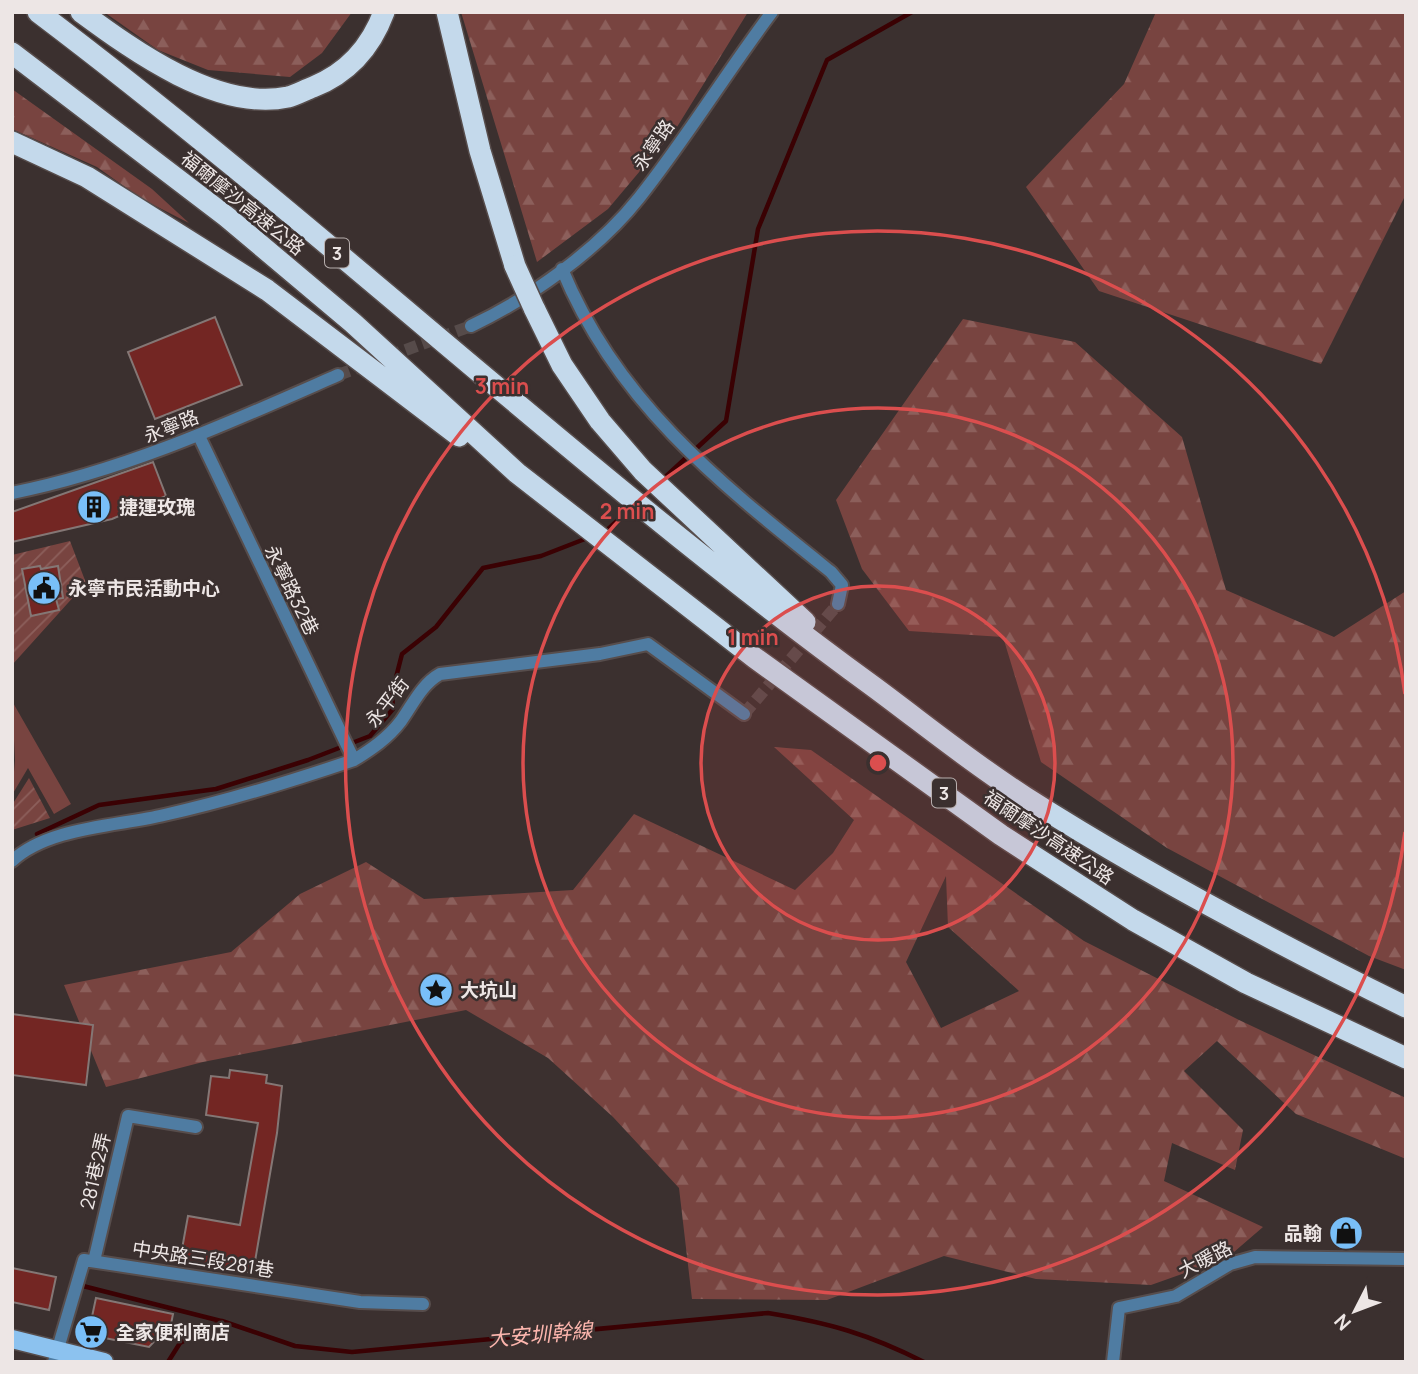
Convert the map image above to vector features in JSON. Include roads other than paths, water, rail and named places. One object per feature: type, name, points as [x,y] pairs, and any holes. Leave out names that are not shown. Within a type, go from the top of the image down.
[{"type":"highway","name":"福爾摩沙高速公路","points":[[38,12],[255,185],[635,504],[787,624],[1023,796],[1158,877],[1268,938],[1406,1007]]},
{"type":"highway","points":[[81,12],[147,59],[205,86],[252,98],[288,97],[323,83],[352,64],[375,35],[384,12]]},
{"type":"highway","points":[[447,12],[480,151],[515,265],[562,365],[600,421],[657,484],[796,614],[1023,796]]},
{"type":"highway","name":"福爾摩沙高速公路","points":[[12,53],[227,217],[353,323],[517,473],[755,658],[1001,835],[1133,920],[1224,970],[1406,1058]]},
{"type":"highway","points":[[12,142],[87,177],[267,290],[457,435],[517,473]]},
{"type":"highway","points":[[12,155],[121,199]]},
{"type":"main road","points":[[12,1339],[56,1356],[104,1362]]},
{"type":"street","name":"永寧路","points":[[471,326],[508,309],[548,283],[637,200],[772,12]]},
{"type":"street","points":[[562,269],[579,311],[641,402],[682,448],[831,572],[842,585],[838,604]]},
{"type":"street","name":"永寧路","points":[[12,493],[66,482],[198,436],[338,375]]},
{"type":"street","name":"永寧路32巷","points":[[198,436],[354,760]]},
{"type":"street","name":"永平街","points":[[12,861],[44,843],[79,831],[163,816],[354,760],[376,747],[399,723],[429,680],[440,674],[600,654],[648,645],[744,714]]},
{"type":"street","name":"281巷2弄","points":[[94,1261],[128,1116],[196,1127]]},
{"type":"street","name":"大暖路","points":[[1113,1362],[1119,1308],[1176,1296],[1230,1264],[1255,1257],[1406,1259]]},
{"type":"street","points":[[56,1356],[84,1260],[94,1261]]},
{"type":"street","name":"中央路三段281巷","points":[[94,1261],[360,1302],[422,1304]]},
{"type":"waterway","points":[[662,480],[726,421],[758,229],[827,60],[912,12]]},
{"type":"waterway","points":[[605,532],[632,507]]},
{"type":"waterway","points":[[37,834],[99,805],[216,789],[308,760],[370,736],[393,709],[392,693],[402,654],[436,627],[483,568],[541,556],[590,537]]},
{"type":"waterway","points":[[83,1286],[221,1321]]},
{"type":"waterway","name":"大安圳幹線","points":[[168,1362],[180,1343],[222,1321],[295,1346],[352,1352],[768,1313],[848,1331],[924,1362]]},
{"type":"tunnel","points":[[338,375],[471,326]]},
{"type":"tunnel","points":[[744,714],[838,604]]},
{"type":"place","name":"捷運玫瑰","points":[[94,507]]},
{"type":"place","name":"永寧市民活動中心","points":[[44,588]]},
{"type":"place","name":"大坑山","points":[[436,990]]},
{"type":"place","name":"品翰","points":[[1346,1233]]},
{"type":"place","name":"全家便利商店","points":[[91,1332]]}]
